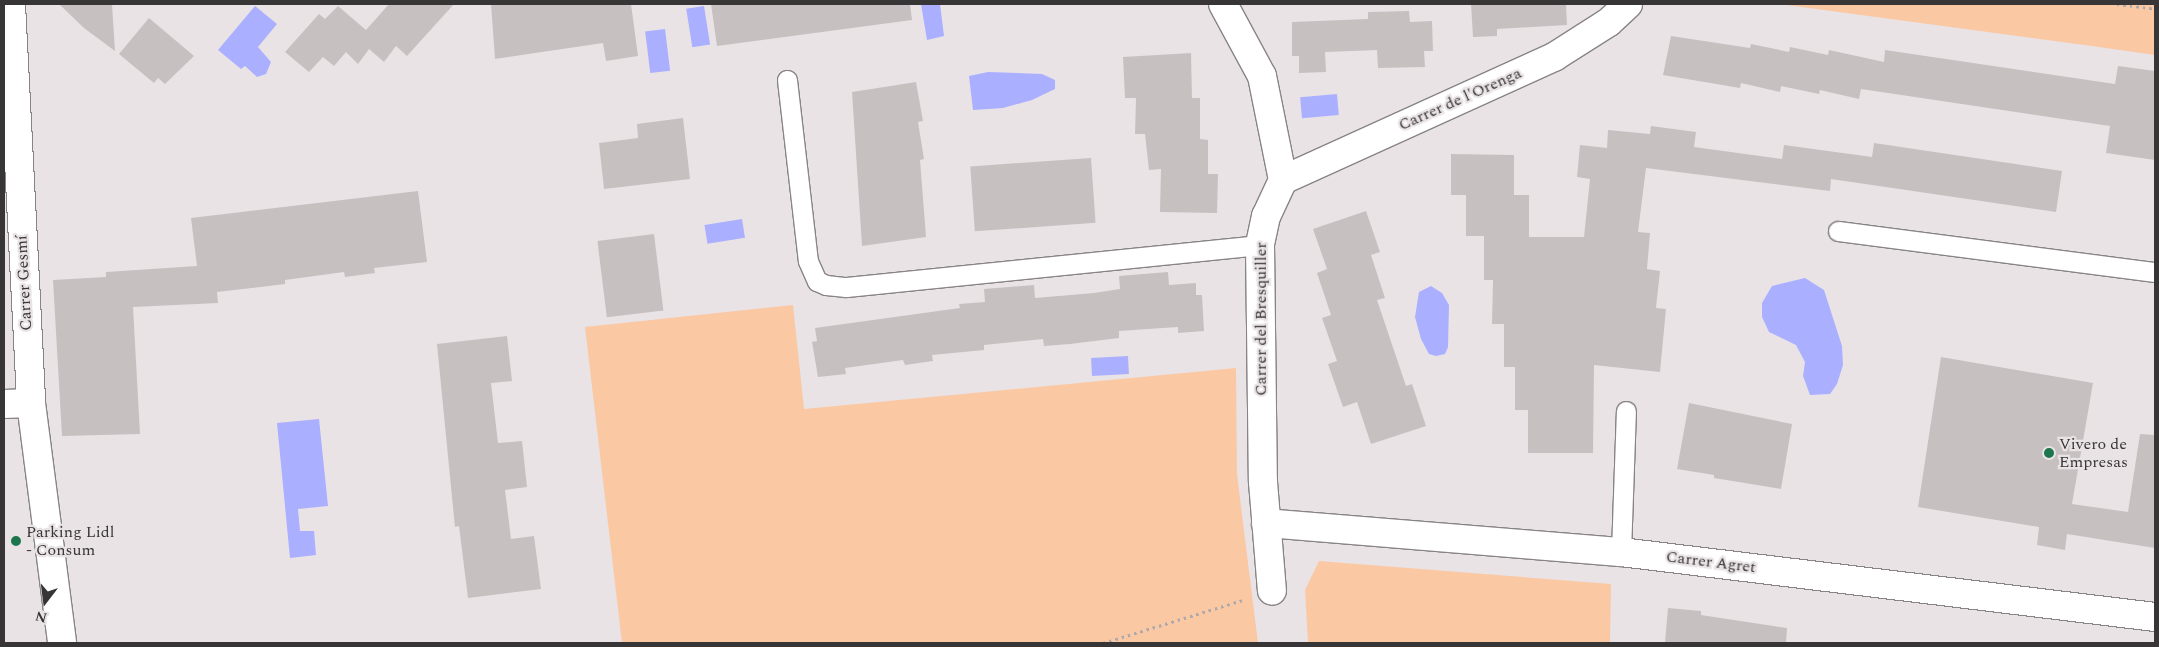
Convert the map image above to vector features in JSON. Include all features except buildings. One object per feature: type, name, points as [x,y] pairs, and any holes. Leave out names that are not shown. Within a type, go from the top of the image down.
[{"type":"street","name":"Carrer Gesmí","points":[[11,4],[10,138],[31,402],[62,643]]},
{"type":"street","points":[[1223,4],[1262,76],[1283,180]]},
{"type":"street","name":"Carrer de l'Orenga","points":[[1283,180],[1554,57],[1609,22],[1628,4]]},
{"type":"street","name":"Carrer del Bresquiller","points":[[1272,591],[1261,441],[1260,245],[1266,216],[1283,180]]},
{"type":"street","points":[[4,404],[31,402]]},
{"type":"street","name":"Carrer Agret","points":[[1266,523],[1621,552],[2155,617]]},
{"type":"lane","points":[[787,80],[808,261],[817,281],[826,286],[846,287],[1260,245]]},
{"type":"lane","points":[[1838,230],[2155,272]]},
{"type":"lane","points":[[1621,552],[1626,411]]},
{"type":"path","points":[[2117,4],[2155,8]]},
{"type":"path","points":[[1103,643],[1272,591]]},
{"type":"shaded area","points":[[1779,4],[2155,4],[2155,55],[2099,47]]},
{"type":"shaded area","points":[[793,305],[804,409],[1236,368],[1237,474],[1258,643],[622,643],[585,327]]},
{"type":"shaded area","points":[[1319,561],[1611,584],[1610,643],[1308,643],[1305,590]]},
{"type":"water","points":[[921,4],[940,4],[944,36],[927,40]]},
{"type":"water","points":[[255,6],[277,24],[258,47],[271,62],[266,74],[257,77],[245,66],[241,69],[218,50]]},
{"type":"water","points":[[704,6],[710,45],[692,47],[686,9]]},
{"type":"water","points":[[665,29],[670,71],[650,73],[645,31]]},
{"type":"water","points":[[988,72],[1042,74],[1055,80],[1055,89],[1032,100],[1003,108],[973,110],[969,76]]},
{"type":"water","points":[[1337,94],[1339,115],[1302,118],[1300,97]]},
{"type":"water","points":[[742,219],[745,238],[707,244],[704,225]]},
{"type":"water","points":[[1805,278],[1824,290],[1842,346],[1843,365],[1837,384],[1830,394],[1810,395],[1803,376],[1805,362],[1796,345],[1769,332],[1762,317],[1762,303],[1772,286]]},
{"type":"water","points":[[1431,286],[1442,293],[1449,305],[1448,347],[1445,354],[1436,356],[1429,354],[1421,339],[1415,317],[1419,292]]},
{"type":"water","points":[[1128,356],[1129,374],[1092,376],[1091,358]]},
{"type":"water","points":[[319,419],[328,506],[298,509],[300,531],[314,531],[316,555],[290,558],[277,423]]},
{"type":"place","name":"Vivero de Empresas","points":[[2049,453]]},
{"type":"place","name":"Parking Lidl - Consum","points":[[16,541]]}]
